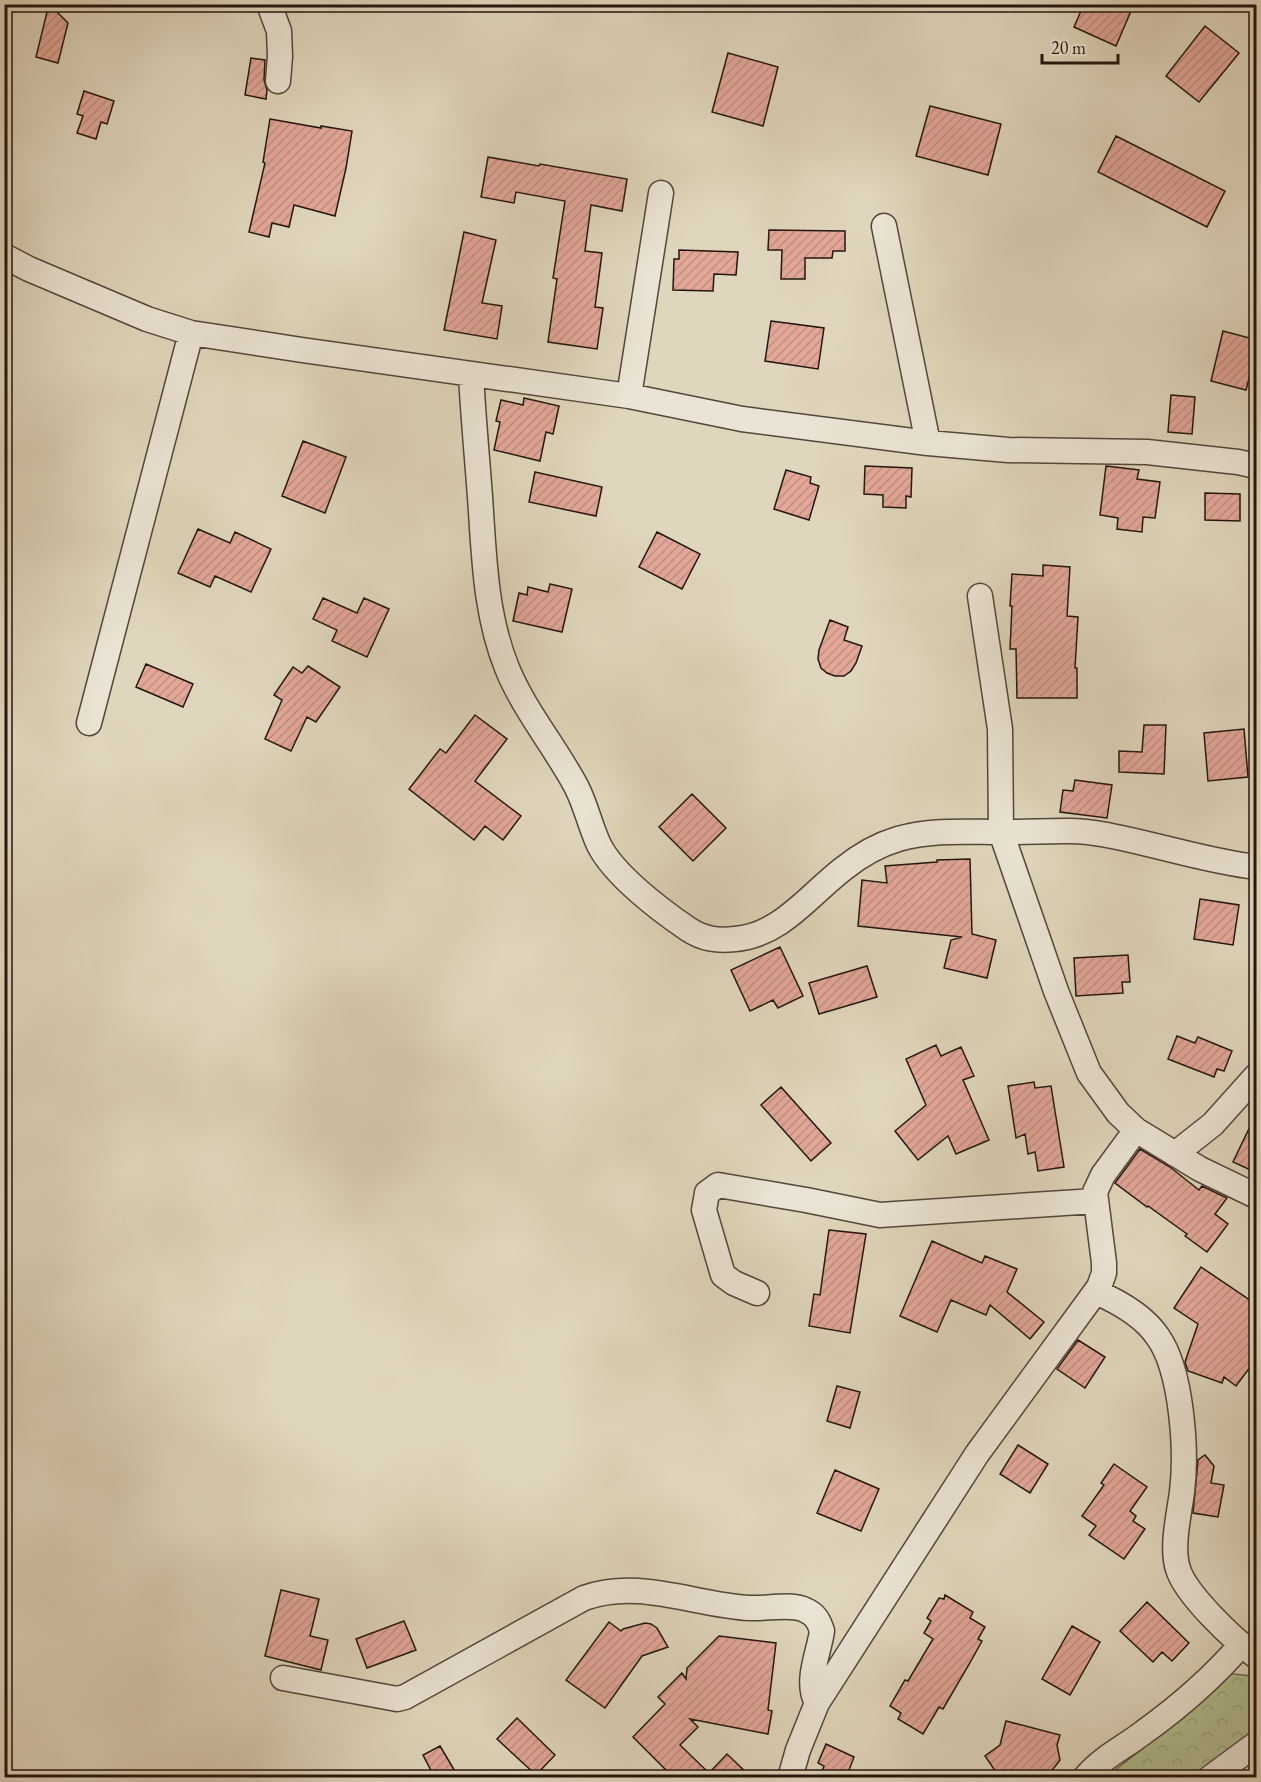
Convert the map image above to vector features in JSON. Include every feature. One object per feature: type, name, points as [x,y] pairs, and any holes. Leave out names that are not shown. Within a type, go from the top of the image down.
[{"type":"street","points":[[269,4],[279,31],[278,81]]},
{"type":"street","points":[[629,396],[661,194]]},
{"type":"street","points":[[884,226],[928,443]]},
{"type":"street","points":[[4,255],[65,285],[147,319],[191,333],[629,396],[742,419],[928,443],[1008,450],[1147,452],[1257,466]]},
{"type":"street","points":[[89,723],[191,333]]},
{"type":"street","points":[[471,374],[488,589],[501,651],[522,701],[581,795],[604,855],[630,883],[676,921],[699,936],[718,940],[759,935],[778,925],[845,867],[879,845],[917,835],[981,831],[1092,832],[1176,852],[1257,867]]},
{"type":"street","points":[[980,596],[1000,729],[1001,832],[1056,991],[1089,1073],[1118,1113],[1136,1130],[1200,1168],[1257,1196]]},
{"type":"street","points":[[1175,1154],[1213,1124],[1257,1076]]},
{"type":"street","points":[[790,1778],[798,1750],[817,1703],[977,1454],[1096,1292],[1102,1279],[1104,1263],[1095,1201],[1097,1185],[1136,1130]]},
{"type":"street","points":[[757,1293],[734,1283],[723,1275],[704,1210],[707,1193],[718,1185],[880,1215],[1095,1201]]},
{"type":"street","points":[[1085,1778],[1093,1768],[1145,1732],[1218,1671],[1249,1651],[1202,1605],[1189,1589],[1177,1566],[1177,1528],[1182,1493],[1184,1451],[1177,1391],[1166,1351],[1160,1339],[1142,1319],[1096,1292]]},
{"type":"street","points":[[283,1678],[397,1698],[405,1697],[584,1598],[603,1592],[628,1591],[666,1593],[730,1606],[804,1609],[814,1615],[822,1631],[812,1683],[817,1703]]},
{"type":"street","points":[[1210,1778],[1257,1744]]},
{"type":"green space","points":[[1222,1673],[1253,1676],[1256,1679],[1256,1734],[1197,1777],[1105,1778],[1155,1739]]},
{"type":"building","points":[[49,4],[68,23],[58,63],[36,57]]},
{"type":"building","points":[[1084,4],[1134,4],[1116,46],[1074,27]]},
{"type":"building","points":[[1205,26],[1239,53],[1199,102],[1166,76]]},
{"type":"building","points":[[728,53],[778,67],[763,126],[712,112]]},
{"type":"building","points":[[251,58],[265,60],[266,99],[245,95]]},
{"type":"building","points":[[84,91],[114,101],[107,124],[101,122],[96,139],[77,133],[83,116],[77,114]]},
{"type":"building","points":[[930,106],[1001,124],[988,175],[916,156]]},
{"type":"building","points":[[270,119],[352,131],[335,216],[294,205],[289,227],[272,223],[269,237],[249,232],[265,163],[263,162]]},
{"type":"building","points":[[1116,136],[1225,191],[1207,227],[1098,172]]},
{"type":"building","points":[[488,157],[627,179],[622,211],[591,205],[585,251],[602,253],[595,307],[603,308],[597,349],[548,342],[557,279],[553,278],[565,201],[516,192],[514,203],[481,197]]},
{"type":"building","points":[[769,230],[845,231],[845,251],[833,251],[832,258],[805,258],[805,279],[781,279],[782,250],[768,250]]},
{"type":"building","points":[[464,232],[496,240],[482,303],[502,306],[497,339],[444,330]]},
{"type":"building","points":[[679,250],[738,252],[736,275],[714,274],[713,291],[673,290],[674,259],[679,259]]},
{"type":"building","points":[[771,321],[824,328],[818,369],[765,361]]},
{"type":"building","points":[[1223,331],[1257,340],[1257,349],[1246,390],[1211,381]]},
{"type":"building","points":[[1171,395],[1195,397],[1192,434],[1168,432]]},
{"type":"building","points":[[524,398],[559,406],[553,434],[546,432],[540,461],[494,450],[500,422],[496,421],[501,400],[523,405]]},
{"type":"building","points":[[303,441],[346,457],[325,513],[282,496]]},
{"type":"building","points":[[865,466],[912,468],[911,497],[906,496],[906,508],[883,507],[883,495],[864,494]]},
{"type":"building","points":[[1106,466],[1139,470],[1137,479],[1160,482],[1155,518],[1143,517],[1142,532],[1117,529],[1118,518],[1100,515]]},
{"type":"building","points":[[786,470],[811,477],[810,483],[819,486],[809,520],[774,509]]},
{"type":"building","points":[[535,472],[602,487],[596,516],[529,502]]},
{"type":"building","points":[[1205,493],[1240,494],[1240,521],[1205,520]]},
{"type":"building","points":[[198,529],[230,543],[235,532],[271,549],[251,592],[215,576],[210,587],[178,573]]},
{"type":"building","points":[[657,532],[700,554],[682,589],[639,567]]},
{"type":"building","points":[[1043,565],[1070,567],[1067,616],[1078,617],[1075,668],[1077,668],[1077,698],[1017,698],[1016,649],[1010,649],[1012,574],[1043,576]]},
{"type":"building","points":[[550,584],[572,589],[562,632],[513,621],[519,593],[527,595],[528,587],[548,592]]},
{"type":"building","points":[[323,598],[357,613],[364,598],[389,609],[367,657],[332,641],[337,630],[313,619]]},
{"type":"building","points":[[830,620],[848,627],[844,640],[862,646],[856,663],[844,676],[827,673],[821,668],[818,659]]},
{"type":"building","points":[[146,664],[193,684],[183,707],[136,687]]},
{"type":"building","points":[[308,666],[340,687],[316,722],[307,717],[291,751],[265,739],[282,700],[274,695],[293,667],[302,673]]},
{"type":"building","points":[[475,715],[507,739],[475,781],[521,816],[503,840],[485,826],[474,840],[409,789],[440,749],[446,753]]},
{"type":"building","points":[[1144,725],[1166,725],[1164,774],[1119,772],[1119,751],[1142,752]]},
{"type":"building","points":[[1244,729],[1248,777],[1208,781],[1204,733]]},
{"type":"building","points":[[1075,780],[1112,785],[1107,818],[1060,812],[1063,790],[1073,791]]},
{"type":"building","points":[[692,794],[726,828],[693,861],[659,827]]},
{"type":"building","points":[[970,859],[972,934],[996,940],[987,978],[944,968],[951,940],[962,937],[858,926],[862,880],[887,883],[885,866]]},
{"type":"building","points":[[1200,899],[1239,905],[1233,945],[1194,939]]},
{"type":"building","points":[[780,947],[803,996],[778,1008],[773,1000],[750,1011],[731,970]]},
{"type":"building","points":[[1128,955],[1130,982],[1122,982],[1123,993],[1076,996],[1074,958]]},
{"type":"building","points":[[867,966],[877,997],[819,1014],[809,983]]},
{"type":"building","points":[[1177,1036],[1195,1043],[1198,1037],[1232,1051],[1224,1071],[1217,1069],[1214,1077],[1168,1059]]},
{"type":"building","points":[[936,1045],[941,1056],[961,1047],[974,1076],[963,1080],[989,1140],[956,1154],[948,1136],[918,1160],[895,1131],[926,1105],[906,1059]]},
{"type":"building","points":[[1034,1082],[1035,1088],[1051,1086],[1064,1167],[1038,1171],[1035,1152],[1028,1154],[1025,1134],[1016,1138],[1008,1086]]},
{"type":"building","points":[[781,1087],[831,1143],[811,1161],[761,1105]]},
{"type":"building","points":[[1257,1112],[1257,1173],[1233,1162]]},
{"type":"building","points":[[1140,1149],[1170,1167],[1199,1190],[1202,1186],[1227,1198],[1215,1214],[1228,1224],[1207,1252],[1185,1236],[1187,1234],[1115,1183]]},
{"type":"building","points":[[829,1230],[866,1234],[850,1333],[809,1326],[814,1294],[820,1295]]},
{"type":"building","points":[[932,1241],[982,1263],[985,1256],[1017,1269],[1007,1292],[1044,1322],[1030,1339],[990,1305],[986,1315],[951,1300],[937,1332],[900,1316]]},
{"type":"building","points":[[1201,1267],[1257,1305],[1257,1358],[1236,1386],[1224,1377],[1222,1383],[1188,1371],[1185,1362],[1198,1324],[1174,1308]]},
{"type":"building","points":[[1078,1340],[1105,1357],[1085,1388],[1057,1369]]},
{"type":"building","points":[[837,1386],[860,1392],[850,1428],[827,1421]]},
{"type":"building","points":[[1018,1445],[1048,1464],[1030,1493],[1000,1474]]},
{"type":"building","points":[[1205,1455],[1214,1466],[1211,1483],[1224,1485],[1218,1517],[1193,1513],[1198,1460]]},
{"type":"building","points":[[1114,1464],[1147,1487],[1130,1511],[1136,1516],[1133,1521],[1145,1529],[1124,1559],[1089,1535],[1096,1526],[1082,1516],[1104,1485],[1101,1483]]},
{"type":"building","points":[[835,1470],[879,1489],[861,1531],[817,1513]]},
{"type":"building","points":[[281,1590],[319,1599],[310,1636],[328,1640],[321,1670],[265,1656]]},
{"type":"building","points":[[945,1595],[973,1612],[970,1618],[985,1627],[978,1639],[982,1641],[971,1661],[943,1709],[939,1707],[923,1734],[898,1719],[901,1713],[890,1706],[933,1639],[924,1633],[931,1621],[927,1618],[939,1598],[944,1599]]},
{"type":"building","points":[[1147,1602],[1189,1643],[1172,1661],[1162,1652],[1153,1662],[1120,1631]]},
{"type":"building","points":[[404,1621],[416,1650],[367,1668],[356,1639]]},
{"type":"building","points":[[609,1622],[621,1631],[645,1623],[651,1624],[657,1628],[668,1647],[642,1656],[605,1708],[566,1680]]},
{"type":"building","points":[[1072,1626],[1100,1642],[1070,1695],[1042,1679]]},
{"type":"building","points":[[719,1636],[776,1643],[768,1710],[772,1711],[768,1734],[690,1719],[698,1727],[680,1745],[709,1773],[727,1754],[752,1778],[674,1778],[633,1737],[665,1704],[658,1697],[682,1673],[686,1679],[687,1668]]},
{"type":"building","points":[[517,1718],[555,1755],[536,1775],[497,1739]]},
{"type":"building","points":[[1006,1721],[1060,1735],[1057,1745],[1060,1760],[1046,1778],[1026,1778],[1011,1774],[1006,1778],[1000,1778],[985,1756],[1000,1745]]},
{"type":"building","points":[[826,1744],[854,1757],[846,1778],[819,1778],[824,1766],[818,1763]]},
{"type":"building","points":[[440,1746],[459,1778],[435,1778],[423,1755]]}]
